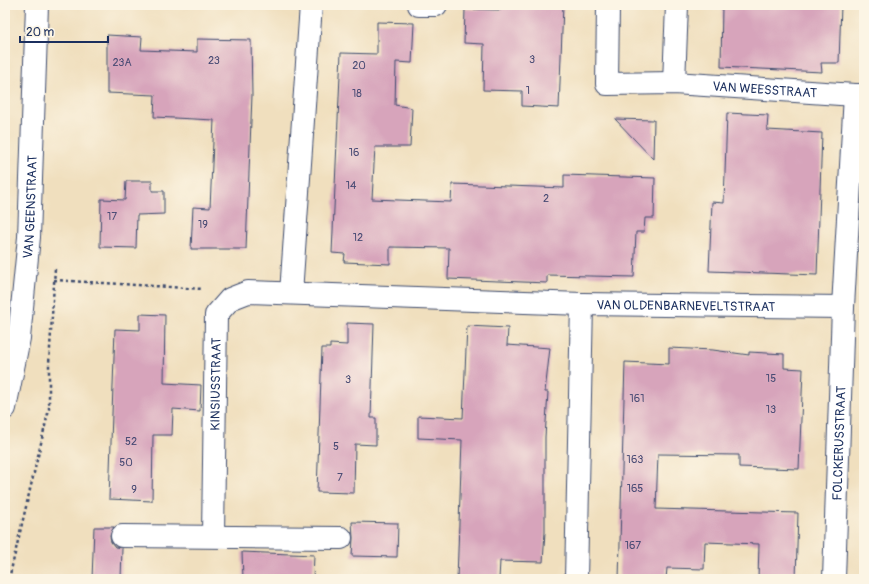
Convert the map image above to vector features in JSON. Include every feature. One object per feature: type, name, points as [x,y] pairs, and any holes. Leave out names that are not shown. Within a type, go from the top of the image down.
[{"type":"street","name":"VAN GEENSTRAAT","points":[[5,408],[19,338],[29,237],[38,5]]},
{"type":"street","points":[[291,293],[311,5]]},
{"type":"street","points":[[419,5],[436,5]]},
{"type":"street","name":"VAN WEESSTRAAT","points":[[608,5],[607,84],[674,83],[860,95]]},
{"type":"street","points":[[674,83],[677,5]]},
{"type":"street","points":[[843,308],[860,95]]},
{"type":"street","name":"KINSIUSSTRAAT","points":[[213,536],[216,315],[230,299],[248,292],[582,304]]},
{"type":"street","name":"VAN OLDENBARNEVELTSTRAAT","points":[[576,579],[582,304],[843,308]]},
{"type":"street","name":"FOLCKERUSSTRAAT","points":[[834,579],[843,308]]},
{"type":"street","points":[[122,536],[341,538]]},
{"type":"path","points":[[54,280],[248,292]]},
{"type":"building","points":[[501,5],[563,5],[559,108],[522,106],[522,91],[483,90],[484,44],[464,43],[465,9],[501,10]]},
{"type":"building","points":[[722,5],[841,5],[839,63],[821,63],[822,72],[721,67]]},
{"type":"building","points":[[377,22],[414,23],[412,63],[396,62],[395,105],[412,108],[410,147],[375,147],[372,199],[451,202],[452,184],[564,188],[564,175],[655,178],[654,218],[645,218],[644,232],[636,232],[634,277],[547,275],[547,283],[448,279],[449,248],[390,247],[390,264],[344,262],[345,254],[332,253],[341,53],[377,54]]},
{"type":"building","points":[[107,35],[142,37],[141,50],[197,52],[197,39],[251,40],[252,95],[246,249],[191,249],[193,207],[210,208],[214,120],[154,117],[155,95],[107,93]]},
{"type":"building","points":[[727,113],[768,115],[767,130],[822,133],[817,275],[709,271],[712,202],[724,203]]},
{"type":"building","points":[[615,119],[654,120],[653,159]]},
{"type":"building","points":[[126,181],[152,181],[152,191],[164,191],[164,214],[137,215],[136,248],[100,247],[101,199],[125,200]]},
{"type":"building","points":[[140,314],[165,315],[164,383],[201,385],[200,411],[173,409],[172,435],[153,435],[152,501],[109,499],[115,329],[140,330]]},
{"type":"building","points":[[347,323],[374,324],[371,418],[376,418],[376,445],[355,444],[354,493],[317,492],[322,348],[330,348],[330,344],[347,345]]},
{"type":"building","points":[[467,326],[508,328],[507,345],[550,348],[545,392],[548,392],[545,437],[545,532],[543,562],[500,561],[499,579],[457,579],[462,440],[418,438],[418,416],[463,418]]},
{"type":"building","points":[[669,348],[713,350],[749,355],[749,352],[784,354],[784,368],[803,369],[799,469],[739,467],[739,455],[658,454],[656,509],[798,513],[796,579],[758,579],[759,544],[705,542],[704,569],[667,568],[666,579],[619,579],[625,362],[669,364]]},
{"type":"building","points":[[352,522],[398,523],[397,557],[352,556]]},
{"type":"building","points":[[94,527],[114,527],[110,536],[111,542],[115,547],[122,548],[121,579],[92,579]]},
{"type":"building","points":[[242,552],[314,555],[313,579],[243,579]]}]
